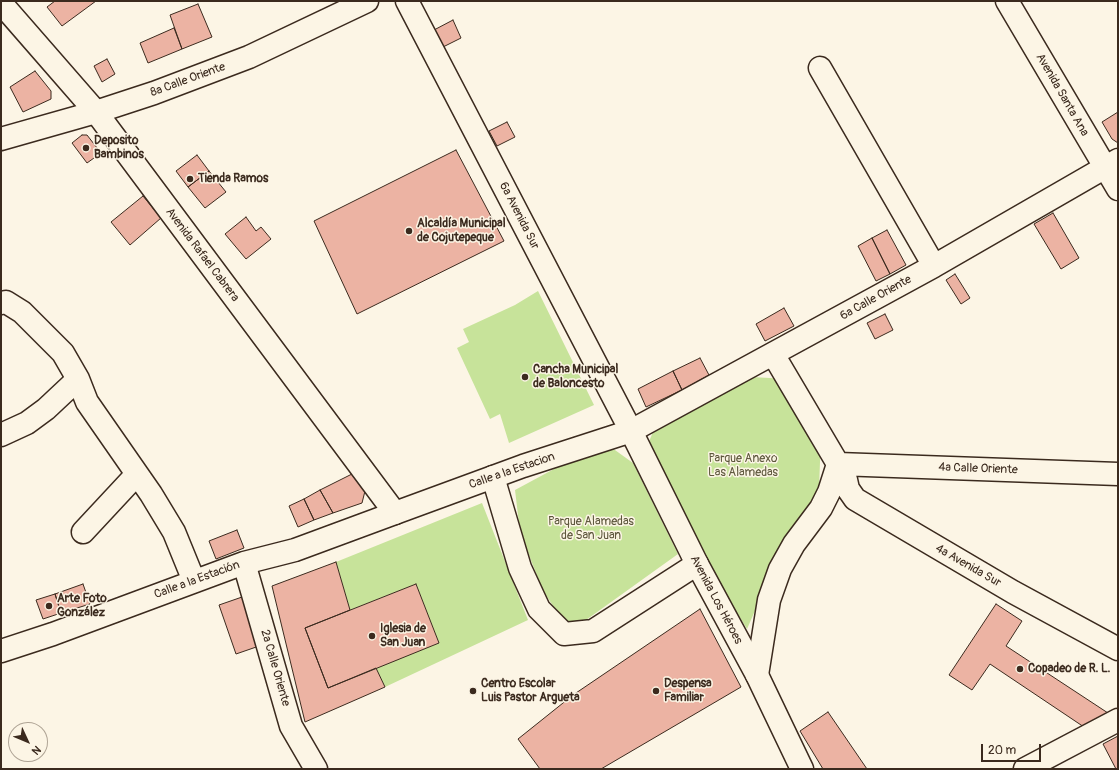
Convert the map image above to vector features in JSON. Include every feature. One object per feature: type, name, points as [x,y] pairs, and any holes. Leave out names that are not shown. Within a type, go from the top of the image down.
[{"type":"street","name":"8a Calle Oriente","points":[[1,139],[96,112],[154,93],[249,57],[367,1]]},
{"type":"street","name":"6a Avenida Sur","points":[[407,1],[630,431]]},
{"type":"street","name":"Avenida Santa Ana","points":[[1007,1],[1111,164],[1118,189]]},
{"type":"street","name":"Avenida Rafael Cabrera","points":[[1,3],[96,112],[395,513]]},
{"type":"street","points":[[820,68],[934,266]]},
{"type":"street","name":"6a Calle Oriente","points":[[630,431],[934,266],[1111,164]]},
{"type":"street","points":[[1,303],[6,302],[17,309],[63,353],[78,379],[86,402],[174,532],[194,581]]},
{"type":"street","name":"4a Avenida Sur","points":[[773,354],[838,464],[846,480],[848,489],[855,499],[864,506],[1013,592],[1118,649]]},
{"type":"street","points":[[1,435],[27,423],[46,409],[78,379]]},
{"type":"street","name":"Calle a la Estacion","points":[[395,513],[494,477],[630,431]]},
{"type":"street","name":"Avenida Los Héroes","points":[[630,431],[696,564],[756,675],[802,769]]},
{"type":"street","points":[[756,675],[769,600],[780,569],[794,544],[821,508],[829,492],[838,464]]},
{"type":"street","name":"4a Calle Oriente","points":[[838,464],[1118,474]]},
{"type":"street","points":[[83,532],[136,474]]},
{"type":"street","points":[[494,477],[520,568],[539,609],[564,634],[593,631],[696,564]]},
{"type":"street","name":"Calle a la Estación","points":[[1,651],[52,634],[244,563],[295,550],[395,513]]},
{"type":"street","name":"2a Calle Oriente","points":[[244,563],[292,726],[316,769]]},
{"type":"street","points":[[1025,769],[1118,720]]},
{"type":"green space","name":"Cancha Municipal de Baloncesto","points":[[538,291],[594,405],[509,443],[500,414],[490,419],[457,348],[469,342],[463,329],[515,305]]},
{"type":"green space","name":"Parque Anexo Las Alamedas","points":[[751,377],[789,379],[821,435],[819,489],[775,565],[747,629],[717,581],[648,444],[653,432],[667,422]]},
{"type":"green space","name":"Parque Alamedas de San Juan","points":[[608,445],[633,463],[678,554],[586,620],[571,623],[558,613],[543,591],[520,532],[515,490],[567,462]]},
{"type":"green space","points":[[482,503],[528,620],[385,687],[376,668],[439,643],[416,584],[350,610],[336,562]]},
{"type":"building","points":[[55,1],[96,1],[62,26],[47,7]]},
{"type":"building","points":[[198,4],[212,37],[182,49],[170,15]]},
{"type":"building","points":[[453,20],[461,38],[443,47],[434,30]]},
{"type":"building","points":[[174,28],[182,49],[148,63],[140,43]]},
{"type":"building","points":[[107,59],[115,74],[102,82],[94,66]]},
{"type":"building","points":[[35,71],[51,91],[51,99],[23,112],[10,87]]},
{"type":"building","points":[[1118,112],[1118,143],[1112,139],[1102,122]]},
{"type":"building","points":[[507,122],[515,137],[497,146],[489,131]]},
{"type":"building","name":"Deposito Bambinos","points":[[82,135],[87,135],[101,153],[87,163],[72,143]]},
{"type":"building","name":"Alcaldía Municipal de Cojutepeque","points":[[456,150],[504,241],[357,314],[314,221]]},
{"type":"building","name":"Tienda Ramos","points":[[197,155],[209,171],[188,187],[176,171]]},
{"type":"building","points":[[209,171],[226,192],[205,208],[188,187]]},
{"type":"building","points":[[143,196],[161,218],[130,245],[111,222]]},
{"type":"building","points":[[1053,213],[1079,258],[1061,269],[1034,224]]},
{"type":"building","points":[[246,217],[256,231],[261,227],[271,239],[246,259],[225,234]]},
{"type":"building","points":[[887,230],[906,265],[890,274],[872,238]]},
{"type":"building","points":[[872,238],[890,274],[876,281],[858,246]]},
{"type":"building","points":[[955,274],[970,298],[961,304],[946,280]]},
{"type":"building","points":[[784,308],[794,326],[765,341],[756,324]]},
{"type":"building","points":[[885,314],[893,330],[875,339],[867,323]]},
{"type":"building","points":[[700,358],[709,375],[682,390],[673,371]]},
{"type":"building","points":[[673,371],[682,390],[646,407],[638,389]]},
{"type":"building","points":[[356,472],[365,491],[362,503],[333,513],[320,490]]},
{"type":"building","points":[[320,490],[333,513],[314,520],[304,499]]},
{"type":"building","points":[[304,499],[314,520],[298,527],[289,506]]},
{"type":"building","points":[[237,530],[244,548],[216,559],[209,541]]},
{"type":"building","points":[[336,562],[350,610],[305,628],[328,688],[376,668],[385,687],[305,722],[272,586]]},
{"type":"building","points":[[83,584],[90,604],[61,613],[55,594]]},
{"type":"building","name":"Iglesia de San Juan","points":[[416,584],[439,643],[328,688],[305,628]]},
{"type":"building","name":"Arte Foto González","points":[[55,594],[61,613],[43,619],[36,600]]},
{"type":"building","points":[[245,596],[262,645],[236,654],[219,605]]},
{"type":"building","name":"Copadeo de R. L.","points":[[996,604],[1022,621],[1006,646],[1108,713],[1084,727],[990,664],[972,690],[949,675]]},
{"type":"building","name":"Despensa Familiar","points":[[700,609],[741,687],[601,769],[540,769],[518,739],[573,695]]},
{"type":"building","points":[[828,712],[867,769],[823,769],[800,731]]},
{"type":"building","points":[[1118,736],[1118,769],[1116,769],[1103,744]]},
{"type":"place","name":"Deposito Bambinos","points":[[86,148]]},
{"type":"place","name":"Tienda Ramos","points":[[190,179]]},
{"type":"place","name":"Alcaldía Municipal de Cojutepeque","points":[[409,231]]},
{"type":"place","name":"Cancha Municipal de Baloncesto","points":[[525,377]]},
{"type":"place","name":"Arte Foto González","points":[[49,606]]},
{"type":"place","name":"Iglesia de San Juan","points":[[372,636]]},
{"type":"place","name":"Copadeo de R. L.","points":[[1020,669]]},
{"type":"place","name":"Centro Escolar Luis Pastor Argueta","points":[[473,691]]},
{"type":"place","name":"Despensa Familiar","points":[[656,691]]}]
